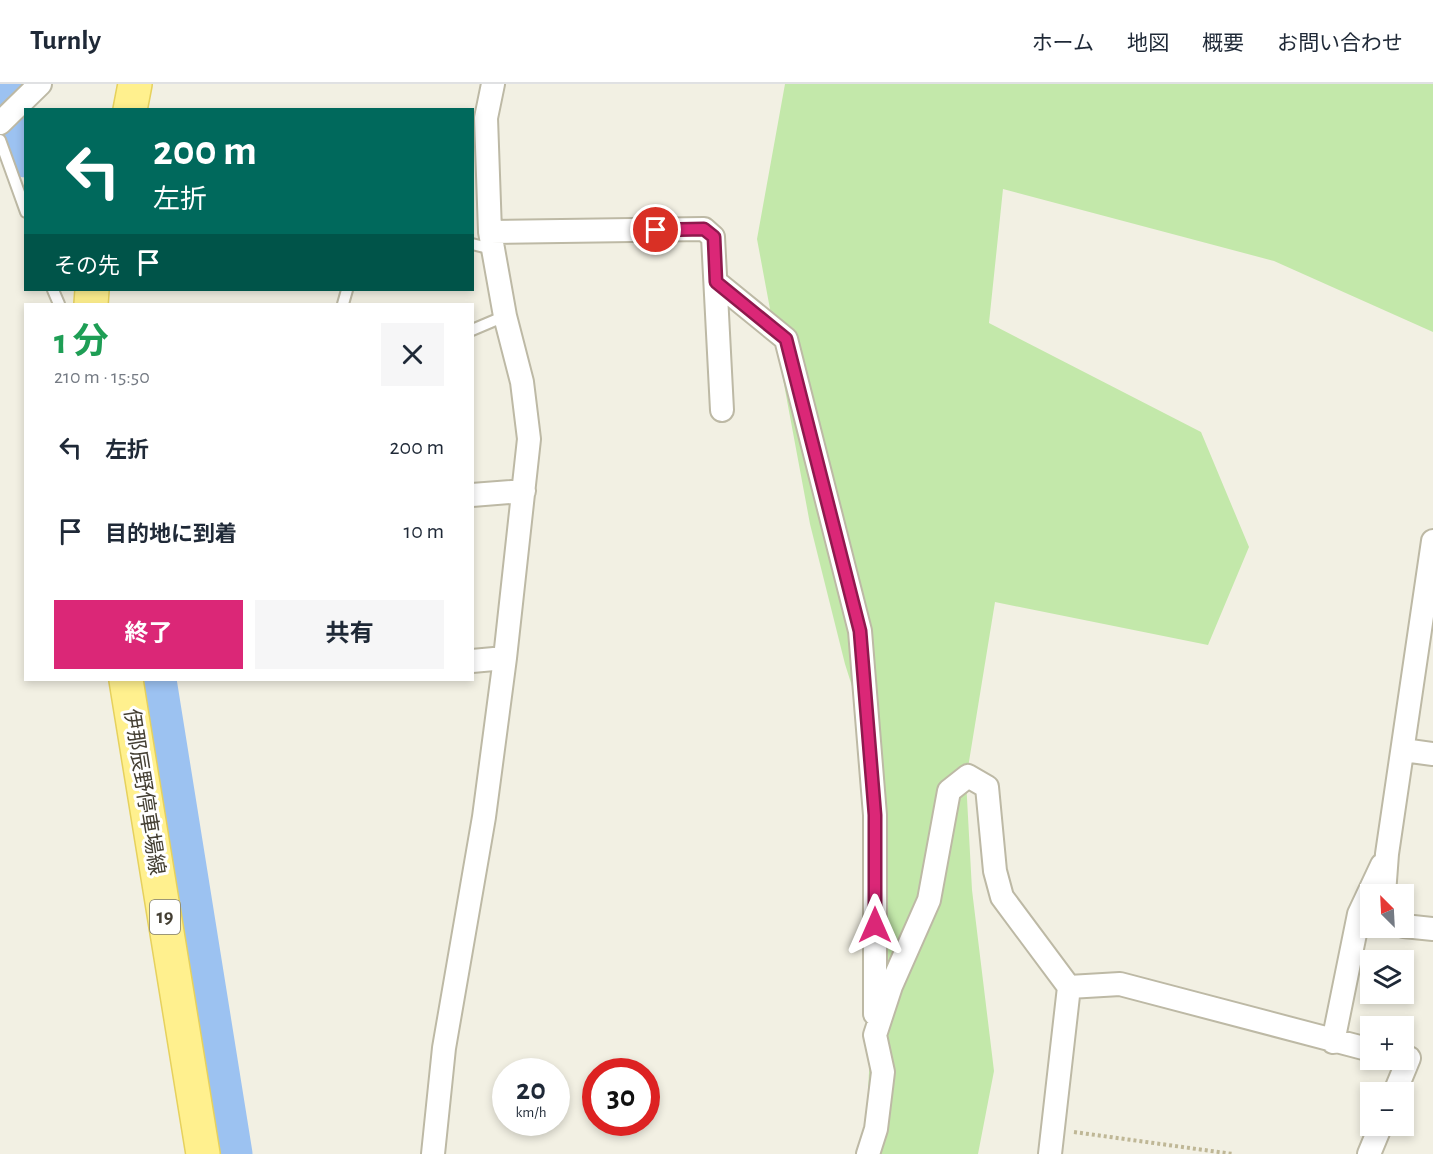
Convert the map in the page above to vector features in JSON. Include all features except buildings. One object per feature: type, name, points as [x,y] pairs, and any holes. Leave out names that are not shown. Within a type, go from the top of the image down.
[{"type":"main road","points":[[130,108],[135,84]]},
{"type":"main road","name":"伊那辰野停車場線","points":[[126,681],[203,1154]]},
{"type":"street","points":[[433,1154],[444,1048],[484,817],[505,658],[529,439],[522,382],[485,242],[486,118],[493,84]]},
{"type":"street","points":[[0,123],[30,88]]},
{"type":"street","points":[[485,242],[704,229],[714,237],[722,410]]},
{"type":"street","points":[[716,282],[786,339],[860,631],[875,815],[874,1035],[883,1072],[876,1129],[868,1154]]},
{"type":"street","points":[[474,495],[524,491]]},
{"type":"street","points":[[1385,884],[1387,854],[1433,541]]},
{"type":"street","points":[[474,661],[505,658]]},
{"type":"street","points":[[1403,750],[1433,754]]},
{"type":"street","points":[[874,1035],[891,986],[929,900],[949,791],[968,776],[987,787],[995,871],[1002,897],[1069,987],[1050,1154]]},
{"type":"street","points":[[1333,1042],[1359,914],[1387,854]]},
{"type":"street","points":[[1414,927],[1433,929]]},
{"type":"street","points":[[1069,987],[1120,984],[1360,1048]]},
{"type":"street","points":[[1369,1154],[1376,1136]]},
{"type":"lane","points":[[0,140],[24,206]]},
{"type":"lane","points":[[474,329],[505,316]]},
{"type":"path","points":[[1053,1129],[1233,1154]]},
{"type":"green space","points":[[785,84],[1433,84],[1433,332],[1274,261],[1003,189],[989,323],[1201,432],[1249,547],[1208,645],[995,602],[966,780],[972,890],[994,1071],[978,1154],[865,1154],[883,785],[845,664],[810,524],[757,239]]},
{"type":"waterway","points":[[1,84],[5,96]]},
{"type":"waterway","points":[[19,136],[24,150]]},
{"type":"waterway","points":[[154,681],[230,1154]]},
{"type":"route","points":[[656,230],[704,229],[714,237],[716,282],[786,339],[860,631],[875,815],[875,925]]}]
